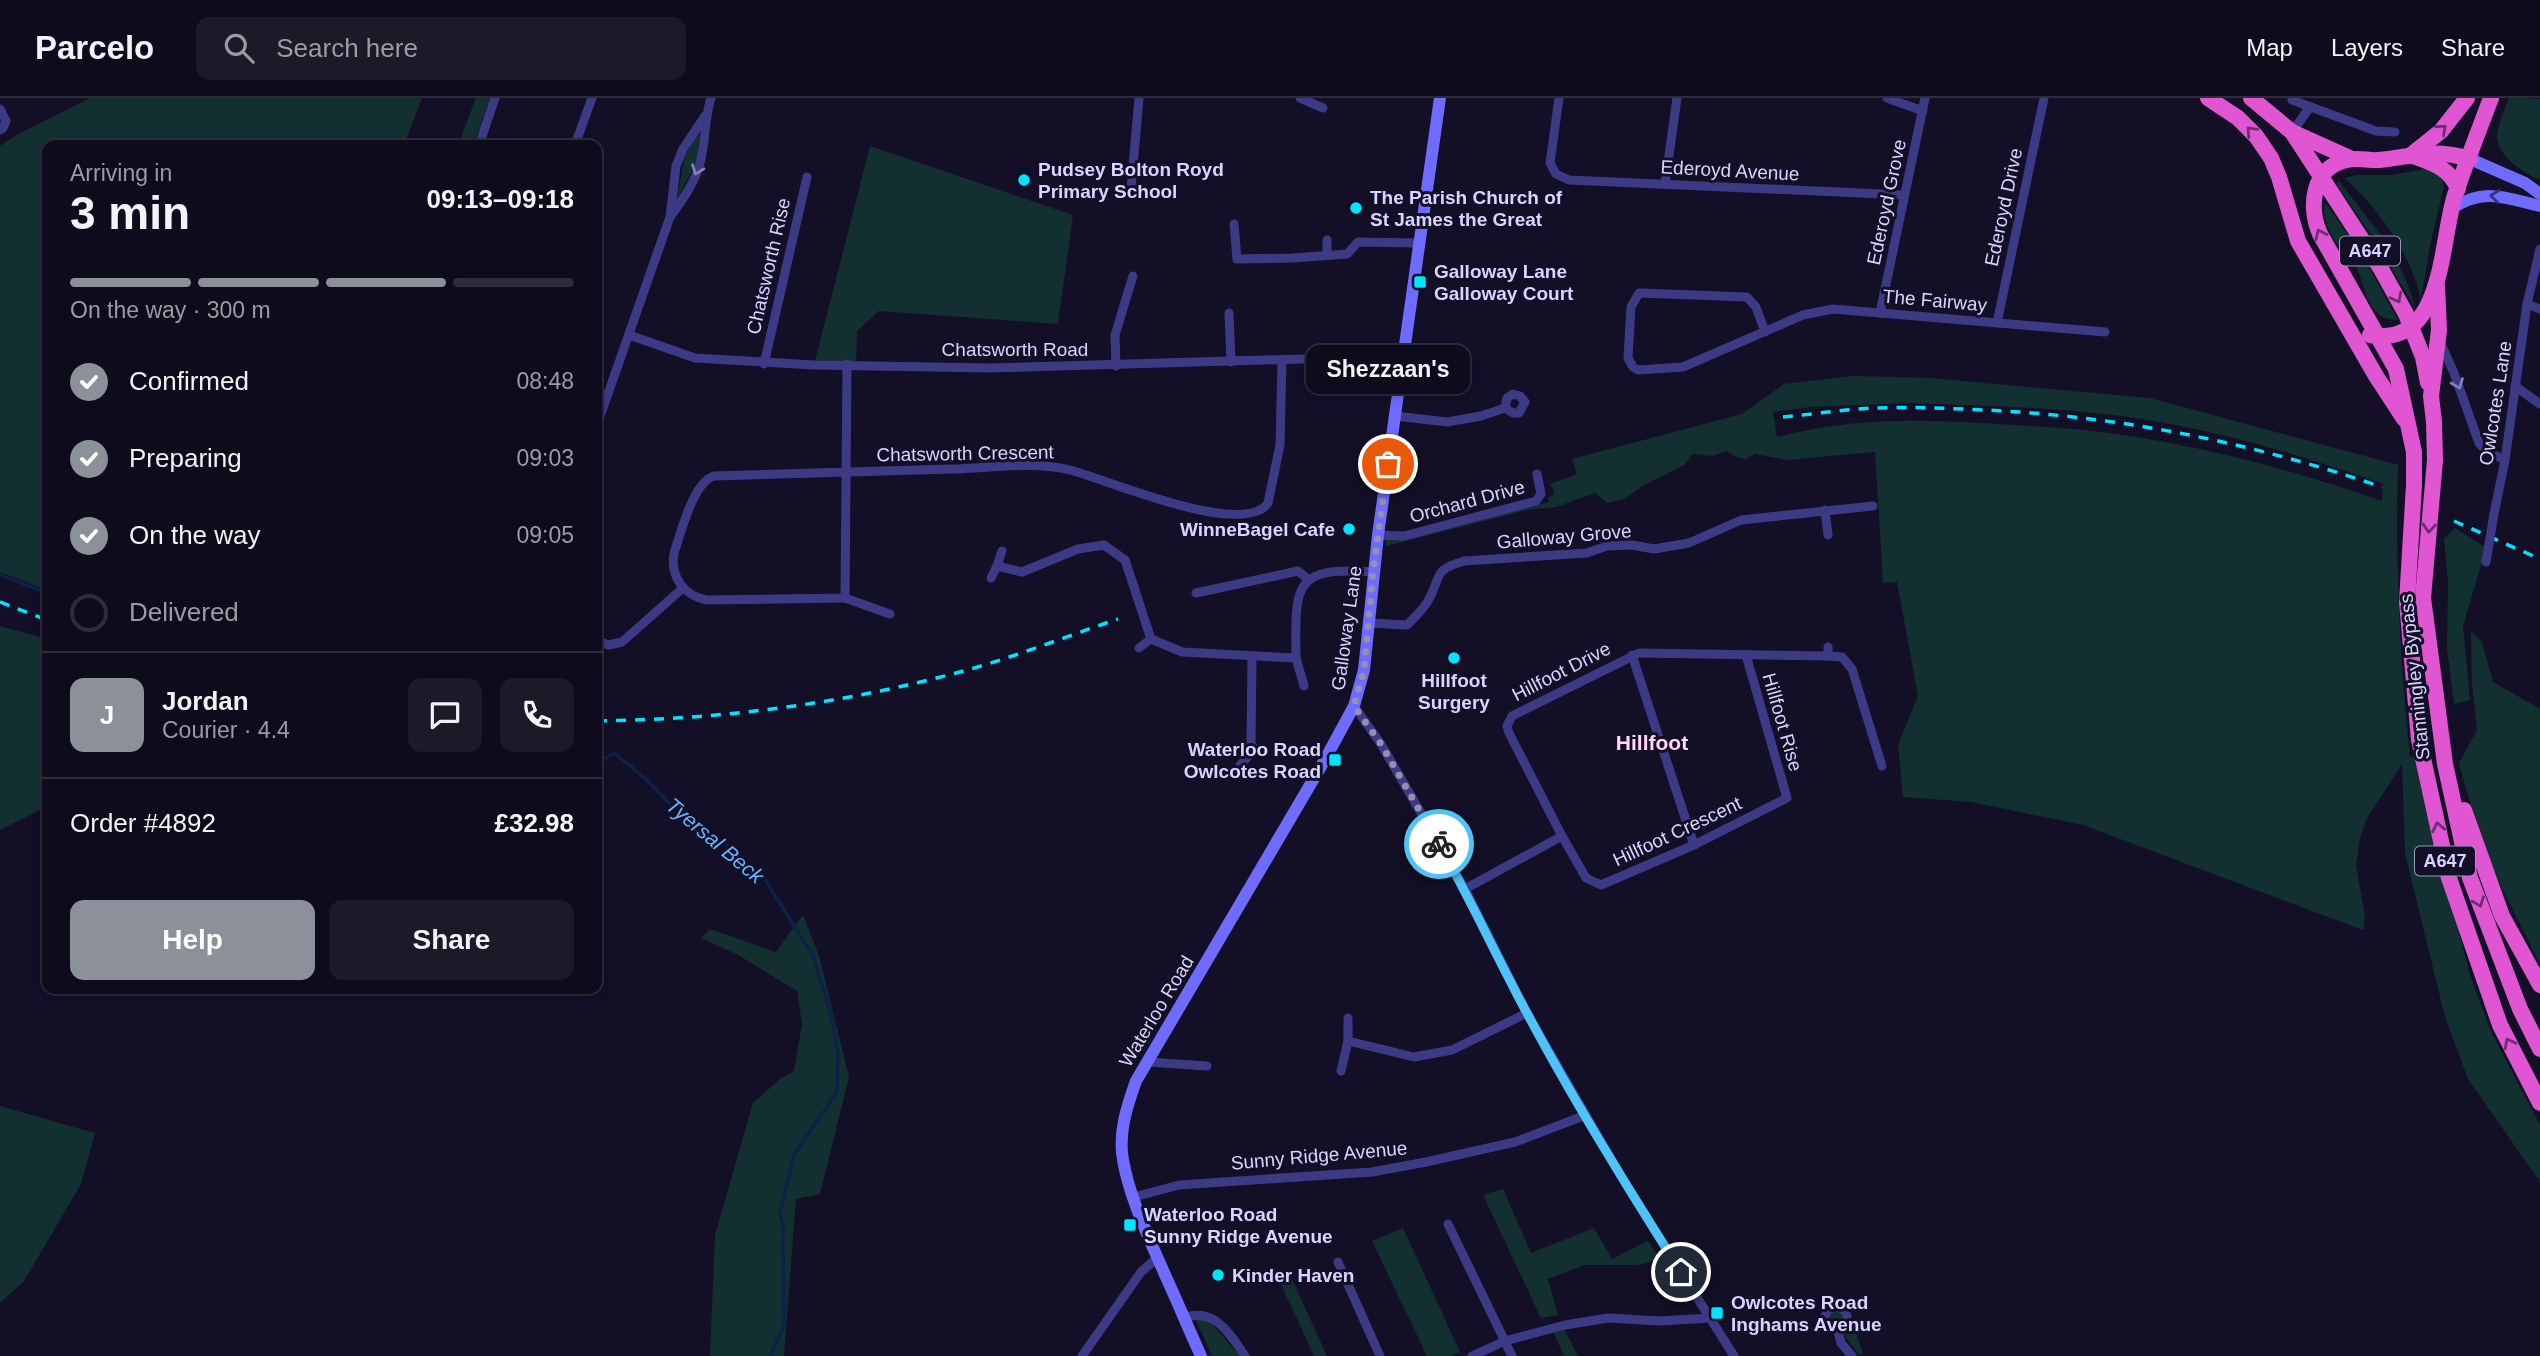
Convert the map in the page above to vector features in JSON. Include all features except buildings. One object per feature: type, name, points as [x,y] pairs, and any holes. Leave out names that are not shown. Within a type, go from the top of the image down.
[{"type":"highway","name":"A647","points":[[2208,98],[2238,118],[2256,136],[2271,158],[2298,241],[2409,426]]},
{"type":"highway","name":"A647","points":[[2250,98],[2291,132],[2381,269],[2423,357],[2431,396]]},
{"type":"highway","points":[[2411,155],[2441,131],[2467,98]]},
{"type":"highway","points":[[2342,317],[2356,329],[2378,336],[2395,335],[2411,327],[2425,311],[2437,286],[2452,208],[2491,98]]},
{"type":"highway","points":[[2291,132],[2352,159]]},
{"type":"highway","points":[[2321,179],[2331,167],[2344,160],[2376,160],[2449,153],[2470,159]]},
{"type":"highway","points":[[2411,155],[2446,170],[2458,189]]},
{"type":"highway","name":"Stanningley Bypass","points":[[2321,179],[2312,200],[2315,223],[2396,369],[2414,452],[2407,602],[2419,740],[2449,878],[2500,1025],[2540,1103]]},
{"type":"highway","name":"Stanningley Bypass","points":[[2437,286],[2438,338],[2431,396],[2435,460],[2423,598],[2445,764],[2470,878],[2520,1009],[2540,1049]]},
{"type":"highway","points":[[2436,691],[2463,808],[2502,916],[2540,985]]},
{"type":"main road","name":"Galloway Lane","points":[[1354,706],[1364,670],[1373,572],[1440,98]]},
{"type":"main road","points":[[2470,159],[2525,183],[2540,194]]},
{"type":"main road","points":[[2452,208],[2472,198],[2491,195],[2540,206]]},
{"type":"main road","name":"Waterloo Road","points":[[1201,1356],[1157,1258],[1123,1159],[1122,1134],[1129,1101],[1136,1081],[1296,811],[1354,706]]},
{"type":"street","points":[[481,140],[495,98]]},
{"type":"street","points":[[577,140],[592,98]]},
{"type":"street","points":[[670,217],[692,184],[699,167],[705,116],[711,98]]},
{"type":"street","points":[[1131,189],[1139,98]]},
{"type":"street","points":[[1300,98],[1323,108]]},
{"type":"street","name":"Ederoyd Avenue","points":[[1559,98],[1550,163],[1556,174],[1569,180],[1904,195]]},
{"type":"street","points":[[1665,184],[1678,98]]},
{"type":"street","points":[[1887,98],[1923,111]]},
{"type":"street","name":"Ederoyd Grove","points":[[1880,313],[1925,98]]},
{"type":"street","name":"Ederoyd Drive","points":[[1997,323],[2044,98]]},
{"type":"street","points":[[2292,100],[2375,131],[2395,132]]},
{"type":"street","points":[[2291,132],[2310,107]]},
{"type":"street","points":[[0,108],[6,121],[4,128],[0,130]]},
{"type":"street","points":[[602,411],[670,217],[676,166],[689,139],[705,116]]},
{"type":"street","name":"Chatsworth Rise","points":[[764,364],[807,177]]},
{"type":"street","points":[[1234,224],[1237,259],[1347,254],[1358,242],[1418,243]]},
{"type":"street","points":[[1327,254],[1328,240]]},
{"type":"street","name":"Owlcotes Lane","points":[[2486,562],[2505,460],[2527,304],[2540,249]]},
{"type":"street","points":[[1116,366],[1115,335],[1133,276]]},
{"type":"street","name":"The Fairway","points":[[1766,332],[1756,307],[1747,298],[1639,293],[1631,307],[1628,358],[1638,370],[1683,367],[1766,332],[1803,314],[1833,309],[2105,332]]},
{"type":"street","points":[[2527,304],[2540,309]]},
{"type":"street","points":[[1229,313],[1231,362]]},
{"type":"street","name":"Chatsworth Road","points":[[629,335],[695,358],[764,364],[990,368],[1404,356]]},
{"type":"street","points":[[2438,338],[2454,373],[2479,443],[2486,451],[2505,460]]},
{"type":"street","name":"Chatsworth Crescent","points":[[683,589],[674,570],[674,553],[697,491],[707,478],[714,476],[1052,466],[1196,511],[1214,514],[1252,513],[1264,509],[1268,503],[1280,445],[1282,360]]},
{"type":"street","points":[[845,598],[848,364]]},
{"type":"street","points":[[2515,386],[2540,404]]},
{"type":"street","points":[[1395,416],[1447,422],[1481,416],[1505,408]]},
{"type":"street","name":"Orchard Drive","points":[[1378,535],[1404,536],[1536,501],[1541,494],[1537,474]]},
{"type":"street","name":"Galloway Grove","points":[[1370,623],[1407,625],[1429,599],[1437,576],[1446,566],[1464,561],[1587,553],[1608,546],[1632,545],[1654,549],[1689,543],[1741,520],[1873,506]]},
{"type":"street","points":[[1825,510],[1828,535]]},
{"type":"street","points":[[997,566],[1022,572],[1078,549],[1104,545],[1125,560],[1151,639],[1182,652],[1296,658]]},
{"type":"street","points":[[991,578],[1002,551]]},
{"type":"street","points":[[1304,686],[1296,658],[1295,613],[1299,592],[1308,579],[1320,573],[1343,570],[1373,572]]},
{"type":"street","points":[[1196,593],[1298,571],[1308,579]]},
{"type":"street","points":[[602,643],[609,645],[622,642],[683,589],[707,600],[845,598],[890,614]]},
{"type":"street","points":[[1139,648],[1151,639]]},
{"type":"street","name":"Hillfoot Drive","points":[[1562,836],[1509,733],[1508,721],[1517,713],[1632,655],[1648,652],[1746,655],[1828,652],[1842,657],[1852,668],[1882,766]]},
{"type":"street","points":[[1632,655],[1694,845]]},
{"type":"street","name":"Hillfoot Rise","points":[[1746,655],[1787,798]]},
{"type":"street","points":[[1240,765],[1255,749],[1251,744],[1252,656]]},
{"type":"street","points":[[1354,706],[1381,744],[1465,889],[1527,1013],[1628,1188],[1734,1356]]},
{"type":"street","name":"Hillfoot Crescent","points":[[1562,836],[1586,878],[1601,885],[1694,845],[1787,798]]},
{"type":"street","points":[[1465,889],[1562,836]]},
{"type":"street","points":[[1348,1041],[1414,1057],[1452,1050],[1527,1013]]},
{"type":"street","points":[[1341,1071],[1348,1041],[1348,1018]]},
{"type":"street","points":[[1148,1062],[1208,1066]]},
{"type":"street","name":"Sunny Ridge Avenue","points":[[1134,1197],[1179,1185],[1372,1172],[1515,1142],[1586,1115]]},
{"type":"street","points":[[1448,1224],[1512,1356]]},
{"type":"street","points":[[1082,1356],[1141,1272],[1157,1258]]},
{"type":"street","points":[[1338,1262],[1380,1356]]},
{"type":"street","points":[[1183,1318],[1196,1314],[1210,1317],[1222,1327],[1245,1356]]},
{"type":"street","points":[[1472,1356],[1505,1341],[1551,1327],[1608,1318],[1659,1321],[1711,1318]]},
{"type":"street","points":[[1838,1328],[1841,1343],[1852,1356]]},
{"type":"green space","points":[[90,98],[422,98],[406,140],[42,140],[42,588],[0,572],[0,146],[18,134]]},
{"type":"green space","points":[[476,98],[490,98],[475,140],[460,140]]},
{"type":"green space","points":[[2509,98],[2540,99],[2540,180],[2507,158],[2498,144],[2498,127]]},
{"type":"green space","points":[[700,129],[697,161],[676,201],[685,156]]},
{"type":"green space","points":[[870,146],[1073,215],[1058,324],[879,311],[857,331],[856,365],[814,365]]},
{"type":"green space","points":[[2425,169],[2438,174],[2444,186],[2421,300],[2410,266],[2392,233],[2370,203],[2345,178],[2356,175],[2393,175]]},
{"type":"green space","points":[[2339,181],[2391,248],[2416,309],[2392,270],[2392,257],[2381,240],[2370,233],[2336,184]]},
{"type":"green space","points":[[2325,202],[2364,258],[2398,320],[2387,319],[2379,314],[2368,300],[2355,264],[2330,232],[2325,215]]},
{"type":"green space","points":[[1852,376],[1931,378],[2150,398],[2398,465],[2399,611],[2410,757],[2417,755],[2424,798],[2470,975],[2490,1029],[2540,1125],[2540,1182],[2468,1079],[2445,1017],[2405,853],[2402,764],[2366,820],[2360,838],[2356,865],[2365,917],[2363,930],[2083,825],[1971,802],[1903,797],[1898,745],[1918,696],[1897,582],[1883,583],[1875,452],[1787,460],[1755,454],[1746,459],[1726,451],[1712,456],[1693,454],[1684,465],[1644,485],[1624,499],[1607,503],[1595,493],[1556,507],[1527,510],[1386,546],[1386,540],[1549,502],[1548,498],[1553,495],[1554,490],[1550,484],[1577,474],[1572,459],[1742,414],[1784,384]],"holes":[[[1909,403],[2088,412],[2207,432],[2296,455],[2383,484],[2382,501],[2248,460],[2179,445],[2082,430],[1970,422],[1887,421],[1804,430],[1777,437],[1773,412],[1810,407]]]},
{"type":"green space","points":[[2455,528],[2486,548],[2463,626],[2470,700],[2454,704],[2447,649],[2448,581],[2444,539]]},
{"type":"green space","points":[[0,626],[42,638],[42,809],[0,830]]},
{"type":"green space","points":[[2471,631],[2482,642],[2493,682],[2540,709],[2540,964],[2487,858],[2460,768],[2459,763],[2477,730],[2472,683]]},
{"type":"green space","points":[[803,915],[819,956],[849,1077],[820,1194],[796,1199],[784,1356],[710,1356],[715,1235],[753,1103],[780,1079],[794,1071],[802,1024],[797,991],[738,955],[701,938],[710,929],[776,952]]},
{"type":"green space","points":[[0,1106],[95,1133],[81,1184],[24,1281],[0,1303]]},
{"type":"green space","points":[[1503,1189],[1531,1253],[1594,1228],[1612,1259],[1648,1241],[1660,1259],[1638,1265],[1585,1265],[1548,1279],[1558,1315],[1541,1318],[1483,1195]]},
{"type":"green space","points":[[1403,1228],[1460,1352],[1451,1356],[1427,1356],[1372,1241]]},
{"type":"green space","points":[[1291,1277],[1327,1356],[1314,1356],[1280,1282]]},
{"type":"green space","points":[[1836,1307],[1844,1310],[1847,1318],[1844,1326],[1836,1329],[1828,1326],[1825,1318],[1828,1310]]},
{"type":"green space","points":[[1201,1319],[1212,1324],[1240,1356],[1212,1356],[1196,1320]]},
{"type":"green space","points":[[1852,1320],[1863,1354],[1859,1355],[1844,1335]]},
{"type":"green space","points":[[1562,1325],[1578,1356],[1564,1356],[1551,1327]]},
{"type":"waterway","name":"Tyersal Beck","points":[[0,575],[42,591]]},
{"type":"waterway","name":"Tyersal Beck","points":[[602,760],[614,753],[646,779],[672,806],[720,839],[764,878],[813,956],[830,1011],[838,1052],[837,1092],[794,1155],[780,1213],[783,1227],[784,1326],[770,1356]]},
{"type":"railway","points":[[1783,417],[1904,407],[2085,418],[2136,425],[2235,445],[2285,457],[2382,487]]},
{"type":"railway","points":[[2454,521],[2540,559]]},
{"type":"railway","points":[[0,602],[42,618]]},
{"type":"railway","points":[[602,721],[733,713],[867,694],[1017,655],[1118,619]]},
{"type":"way so far","points":[[1388,464],[1373,572],[1364,670],[1354,706],[1381,744],[1439,844]]},
{"type":"place","name":"Pudsey Bolton Royd Primary School","points":[[1024,180]]},
{"type":"place","name":"The Parish Church of St James the Great","points":[[1356,208]]},
{"type":"place","name":"Galloway Lane Galloway Court","points":[[1420,282]]},
{"type":"place","name":"Shezzaan's","points":[[1388,464]]},
{"type":"place","name":"WinneBagel Cafe","points":[[1349,529]]},
{"type":"place","name":"Hillfoot Surgery","points":[[1454,658]]},
{"type":"place","name":"Waterloo Road Owlcotes Road","points":[[1335,760]]},
{"type":"place","name":"Waterloo Road Sunny Ridge Avenue","points":[[1130,1225]]},
{"type":"place","name":"Kinder Haven","points":[[1218,1275]]},
{"type":"place","name":"Owlcotes Road Inghams Avenue","points":[[1717,1313]]},
{"type":"district","name":"Hillfoot","points":[[1652,743]]},
{"type":"route","points":[[1439,844],[1465,889],[1529,1017],[1628,1188],[1681,1272]]}]
